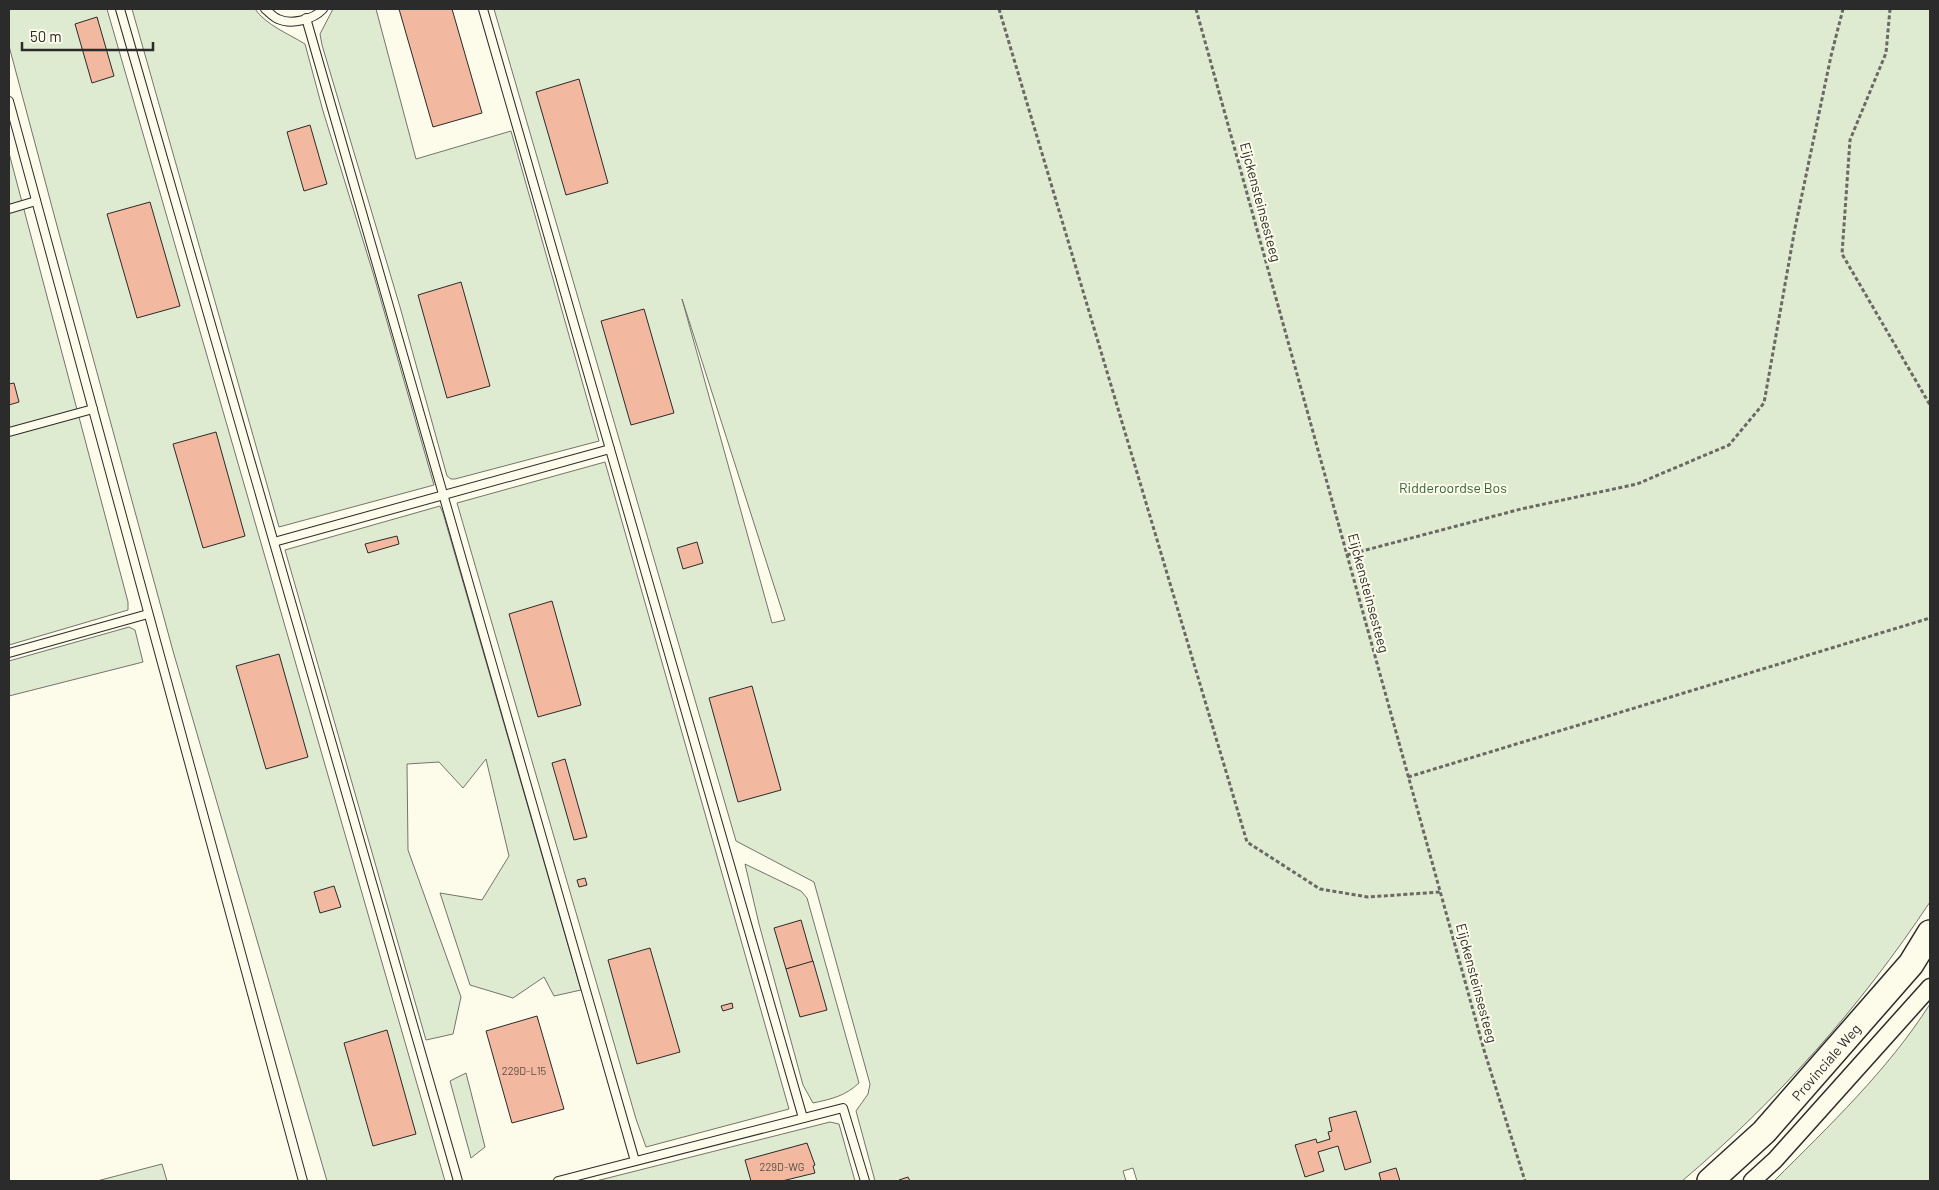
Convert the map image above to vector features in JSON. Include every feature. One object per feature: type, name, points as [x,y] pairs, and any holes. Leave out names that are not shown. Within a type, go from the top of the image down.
[{"type":"main road","name":"Provinciale Weg","points":[[1710,1181],[1764,1132],[1911,964],[1930,933]]},
{"type":"street","name":"Provinciale Weg","points":[[1752,1181],[1775,1160],[1930,987]]},
{"type":"lane","points":[[120,9],[458,1181]]},
{"type":"lane","points":[[265,9],[277,19],[293,22],[318,14],[323,9]]},
{"type":"lane","points":[[483,9],[803,1118]]},
{"type":"lane","points":[[306,18],[635,1161]]},
{"type":"lane","points":[[9,101],[303,1181]]},
{"type":"lane","points":[[9,209],[36,201]]},
{"type":"lane","points":[[9,432],[93,409]]},
{"type":"lane","points":[[274,542],[610,449]]},
{"type":"lane","points":[[9,652],[148,614]]},
{"type":"lane","points":[[558,1181],[843,1108],[865,1181]]},
{"type":"path","points":[[999,9],[1247,842],[1320,889],[1368,897],[1440,892]]},
{"type":"path","name":"Eijckensteinsesteeg","points":[[1196,9],[1484,1050],[1525,1181]]},
{"type":"path","points":[[1347,555],[1521,509],[1637,484],[1729,445],[1764,403],[1795,228],[1831,56],[1843,9]]},
{"type":"path","points":[[1890,9],[1886,53],[1850,140],[1842,254],[1930,405]]},
{"type":"path","points":[[1408,777],[1930,618]]},
{"type":"green space","points":[[9,9],[107,9],[445,1181],[327,1181],[173,651],[60,237],[9,46]]},
{"type":"green space","points":[[132,9],[255,9],[265,20],[305,44],[323,111],[374,276],[434,485],[279,527]]},
{"type":"green space","points":[[333,9],[376,9],[416,159],[511,131],[599,441],[455,479],[447,476],[400,307],[322,45],[320,34]]},
{"type":"green space","name":"Ridderoordse Bos","points":[[494,9],[1930,9],[1930,902],[1876,978],[1816,1050],[1751,1118],[1682,1181],[1137,1181],[1133,1168],[1123,1171],[1126,1181],[875,1181],[856,1111],[868,1094],[870,1084],[814,882],[736,841]],"holes":[[[682,299],[785,620],[772,623]]]},
{"type":"green space","points":[[9,153],[128,602],[128,610],[9,645]]},
{"type":"green space","points":[[605,462],[789,1109],[646,1147],[636,1119],[457,503]]},
{"type":"green space","points":[[440,506],[581,990],[554,996],[544,977],[513,998],[470,985],[440,893],[482,900],[509,856],[486,759],[463,788],[439,762],[407,764],[408,850],[461,997],[453,1034],[426,1040],[285,550]]},
{"type":"green space","points":[[129,627],[135,630],[143,662],[9,696],[9,661]]},
{"type":"green space","points":[[745,864],[801,891],[807,898],[859,1083],[849,1091],[838,1096],[813,1103],[803,1085],[759,924]]},
{"type":"green space","points":[[1930,1004],[1930,1181],[1774,1181],[1877,1075]]},
{"type":"green space","points":[[466,1073],[485,1147],[471,1158],[450,1081]]},
{"type":"green space","points":[[830,1122],[839,1124],[855,1181],[596,1181]]},
{"type":"green space","points":[[162,1164],[167,1181],[97,1181]]},
{"type":"building","points":[[399,9],[452,9],[482,113],[433,127]]},
{"type":"building","points":[[97,17],[114,76],[92,83],[75,24]]},
{"type":"building","points":[[579,79],[608,183],[566,195],[536,92]]},
{"type":"building","points":[[310,125],[327,184],[304,191],[287,132]]},
{"type":"building","points":[[150,202],[180,306],[137,318],[107,214]]},
{"type":"building","points":[[461,282],[490,386],[447,398],[418,295]]},
{"type":"building","points":[[644,309],[674,413],[631,425],[601,321]]},
{"type":"building","points":[[14,383],[19,402],[9,405],[9,384]]},
{"type":"building","points":[[216,432],[245,536],[203,548],[173,444]]},
{"type":"building","points":[[397,536],[399,544],[368,553],[365,544]]},
{"type":"building","points":[[697,542],[703,563],[683,569],[677,548]]},
{"type":"building","points":[[552,601],[581,705],[538,717],[509,614]]},
{"type":"building","points":[[279,654],[308,757],[266,769],[236,666]]},
{"type":"building","points":[[752,686],[781,790],[738,802],[709,698]]},
{"type":"building","points":[[565,759],[587,837],[574,840],[552,763]]},
{"type":"building","points":[[585,878],[587,885],[579,887],[577,880]]},
{"type":"building","points":[[334,886],[341,907],[320,913],[314,892]]},
{"type":"building","points":[[801,920],[813,962],[786,969],[774,928]]},
{"type":"building","points":[[650,948],[680,1052],[637,1064],[608,960]]},
{"type":"building","points":[[813,961],[827,1010],[800,1017],[786,969]]},
{"type":"building","points":[[732,1003],[733,1008],[723,1011],[721,1006]]},
{"type":"building","points":[[537,1016],[564,1109],[512,1123],[486,1031]]},
{"type":"building","points":[[387,1030],[416,1134],[373,1146],[344,1043]]},
{"type":"building","points":[[1356,1111],[1371,1162],[1345,1170],[1338,1146],[1318,1152],[1324,1171],[1305,1177],[1295,1145],[1316,1139],[1317,1143],[1330,1139],[1328,1132],[1332,1131],[1329,1118]]},
{"type":"building","points":[[807,1143],[815,1165],[813,1166],[815,1173],[782,1181],[751,1181],[745,1160]]},
{"type":"building","points":[[1396,1168],[1400,1181],[1381,1181],[1379,1173]]},
{"type":"building","points":[[908,1177],[910,1181],[899,1181],[899,1180]]}]
